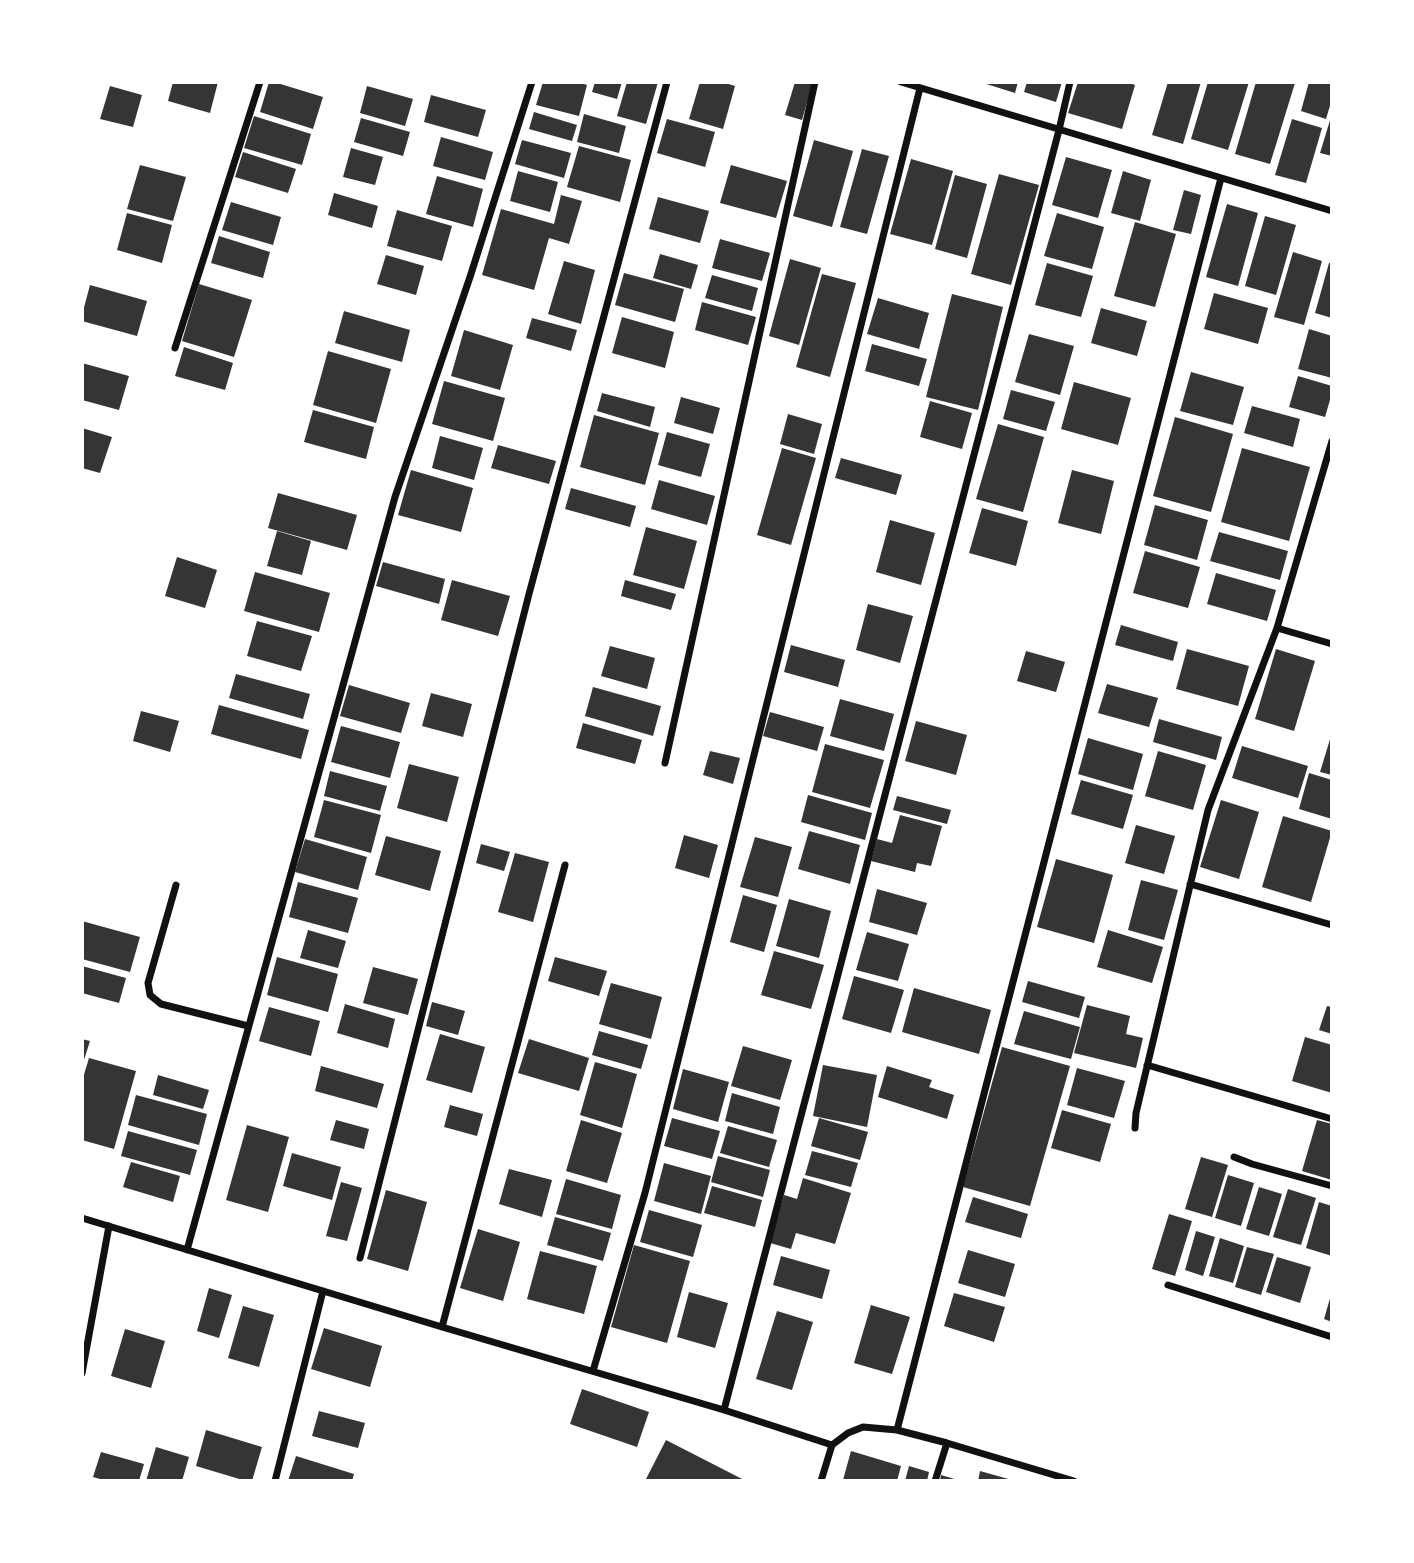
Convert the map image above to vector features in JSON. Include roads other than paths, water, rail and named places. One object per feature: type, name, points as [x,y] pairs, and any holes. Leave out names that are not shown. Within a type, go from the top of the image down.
[{"type":"street","points":[[175,348],[260,82]]},
{"type":"street","points":[[187,1250],[395,497],[471,276],[533,82]]},
{"type":"street","points":[[360,1258],[529,594],[667,82]]},
{"type":"street","points":[[665,763],[815,82]]},
{"type":"street","points":[[901,82],[1332,211]]},
{"type":"street","points":[[723,1410],[1070,82]]},
{"type":"street","points":[[593,1371],[645,1193],[920,88]]},
{"type":"street","points":[[897,1430],[1221,178]]},
{"type":"street","points":[[1135,1128],[1147,1065],[1208,810],[1277,628],[1332,442]]},
{"type":"street","points":[[1277,628],[1332,644]]},
{"type":"street","points":[[442,1327],[565,865]]},
{"type":"street","points":[[1189,884],[1332,925]]},
{"type":"street","points":[[176,885],[148,983],[150,995],[161,1004],[248,1026]]},
{"type":"street","points":[[1147,1065],[1332,1119]]},
{"type":"street","points":[[1234,1157],[1332,1186]]},
{"type":"street","points":[[82,1218],[832,1445]]},
{"type":"street","points":[[82,1373],[109,1226]]},
{"type":"street","points":[[1168,1285],[1332,1337]]},
{"type":"street","points":[[275,1481],[323,1291]]},
{"type":"street","points":[[821,1481],[832,1445],[848,1433],[863,1427],[897,1430],[1074,1481]]},
{"type":"street","points":[[935,1481],[947,1443]]}]
